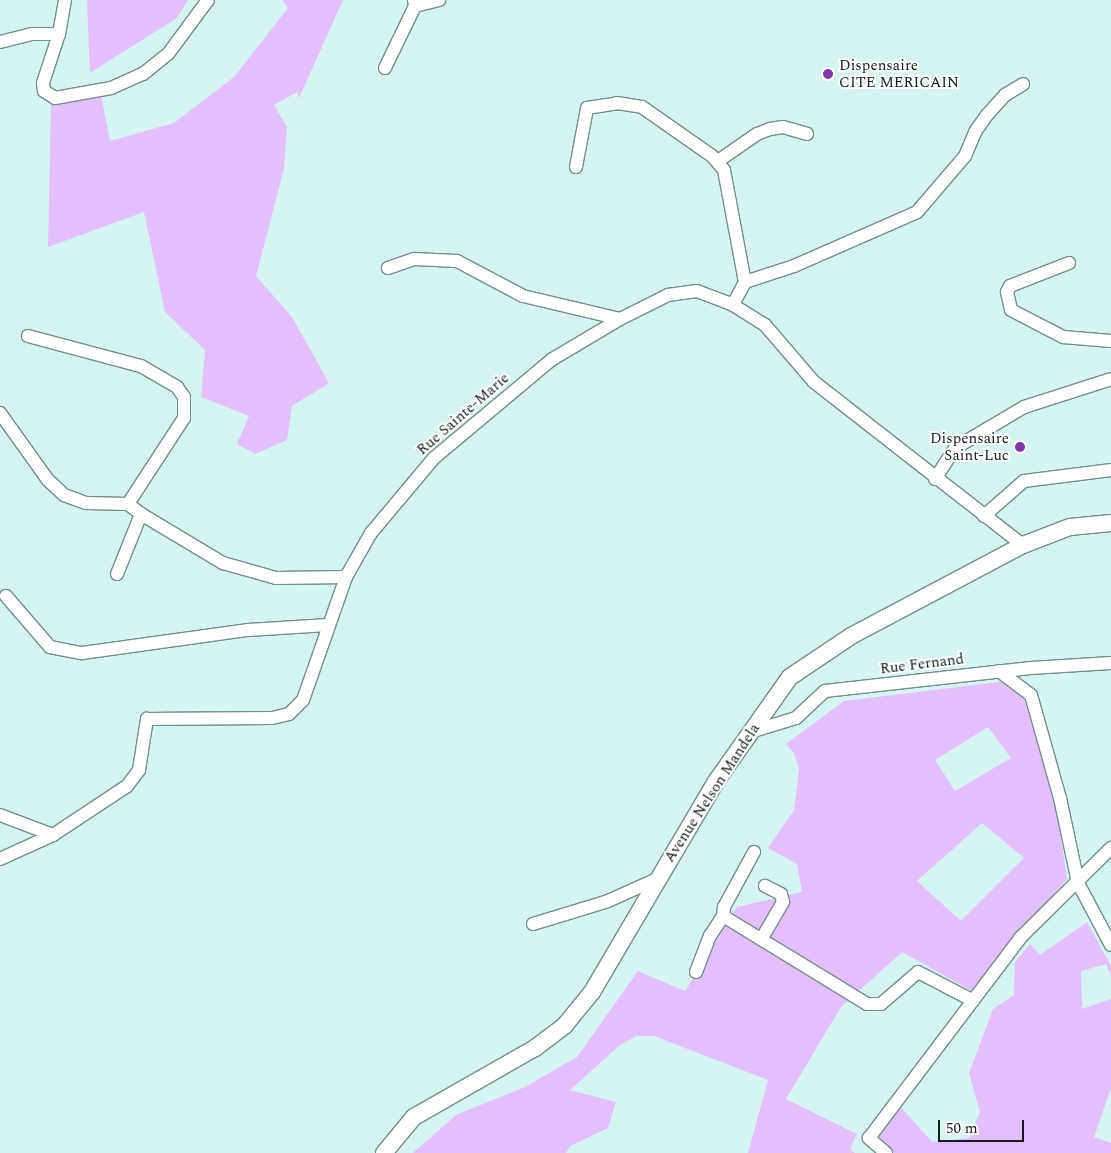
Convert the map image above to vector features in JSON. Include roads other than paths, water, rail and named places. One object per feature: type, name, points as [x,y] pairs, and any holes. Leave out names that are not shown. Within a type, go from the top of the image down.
[{"type":"street","points":[[65,0],[58,34],[44,76],[44,91],[55,98],[111,88],[143,74],[168,54],[208,0]]},
{"type":"street","points":[[385,68],[414,3],[438,0]]},
{"type":"street","points":[[0,42],[31,34],[58,34]]},
{"type":"street","points":[[745,282],[794,266],[917,212],[965,156],[975,132],[987,115],[1005,95],[1023,84]]},
{"type":"street","points":[[576,168],[586,108],[617,103],[642,107],[718,161],[724,170],[745,282],[733,304]]},
{"type":"street","points":[[718,161],[757,134],[770,130],[784,127],[806,134]]},
{"type":"street","points":[[388,268],[414,259],[457,261],[523,296],[620,319]]},
{"type":"street","points":[[1069,264],[1010,286],[1007,292],[1011,310],[1063,337],[1111,341]]},
{"type":"street","name":"Rue Sainte-Marie","points":[[0,859],[53,835],[127,786],[135,777],[147,719],[267,719],[289,714],[303,700],[346,577],[377,526],[434,458],[551,360],[620,319],[668,296],[697,291],[733,304],[765,325],[814,382],[1023,545]]},
{"type":"street","points":[[28,336],[141,366],[177,387],[184,397],[184,418],[128,504]]},
{"type":"street","points":[[936,479],[955,448],[1024,407],[1111,379]]},
{"type":"street","points":[[0,413],[48,480],[64,496],[86,503],[128,504],[141,514],[223,563],[276,578],[346,577]]},
{"type":"street","points":[[984,516],[1024,480],[1111,470]]},
{"type":"street","points":[[117,574],[141,514]]},
{"type":"street","name":"Avenue Nelson Mandela","points":[[384,1153],[414,1117],[535,1048],[565,1025],[592,992],[712,788],[790,677],[818,656],[1023,545],[1070,527],[1111,523]]},
{"type":"street","points":[[6,596],[50,647],[82,653],[248,630],[328,624]]},
{"type":"street","name":"Rue Fernand","points":[[750,732],[796,718],[825,691],[999,671],[1111,664]]},
{"type":"street","points":[[999,671],[1031,695],[1060,798],[1078,883],[1109,937]]},
{"type":"street","points":[[0,815],[53,835]]},
{"type":"street","points":[[886,1153],[869,1138],[1020,938],[1078,883],[1111,848]]},
{"type":"street","points":[[696,972],[710,936],[723,916],[724,907],[754,852]]},
{"type":"street","points":[[533,924],[608,901],[657,879]]},
{"type":"street","points":[[762,938],[783,902],[780,894],[765,886]]},
{"type":"street","points":[[723,916],[762,938],[867,1004],[881,1004],[918,972],[972,1000]]},
{"type":"place","name":"Dispensaire CITE MERICAIN","points":[[828,74]]},
{"type":"place","name":"Dispensaire Saint-Luc","points":[[1020,447]]}]
